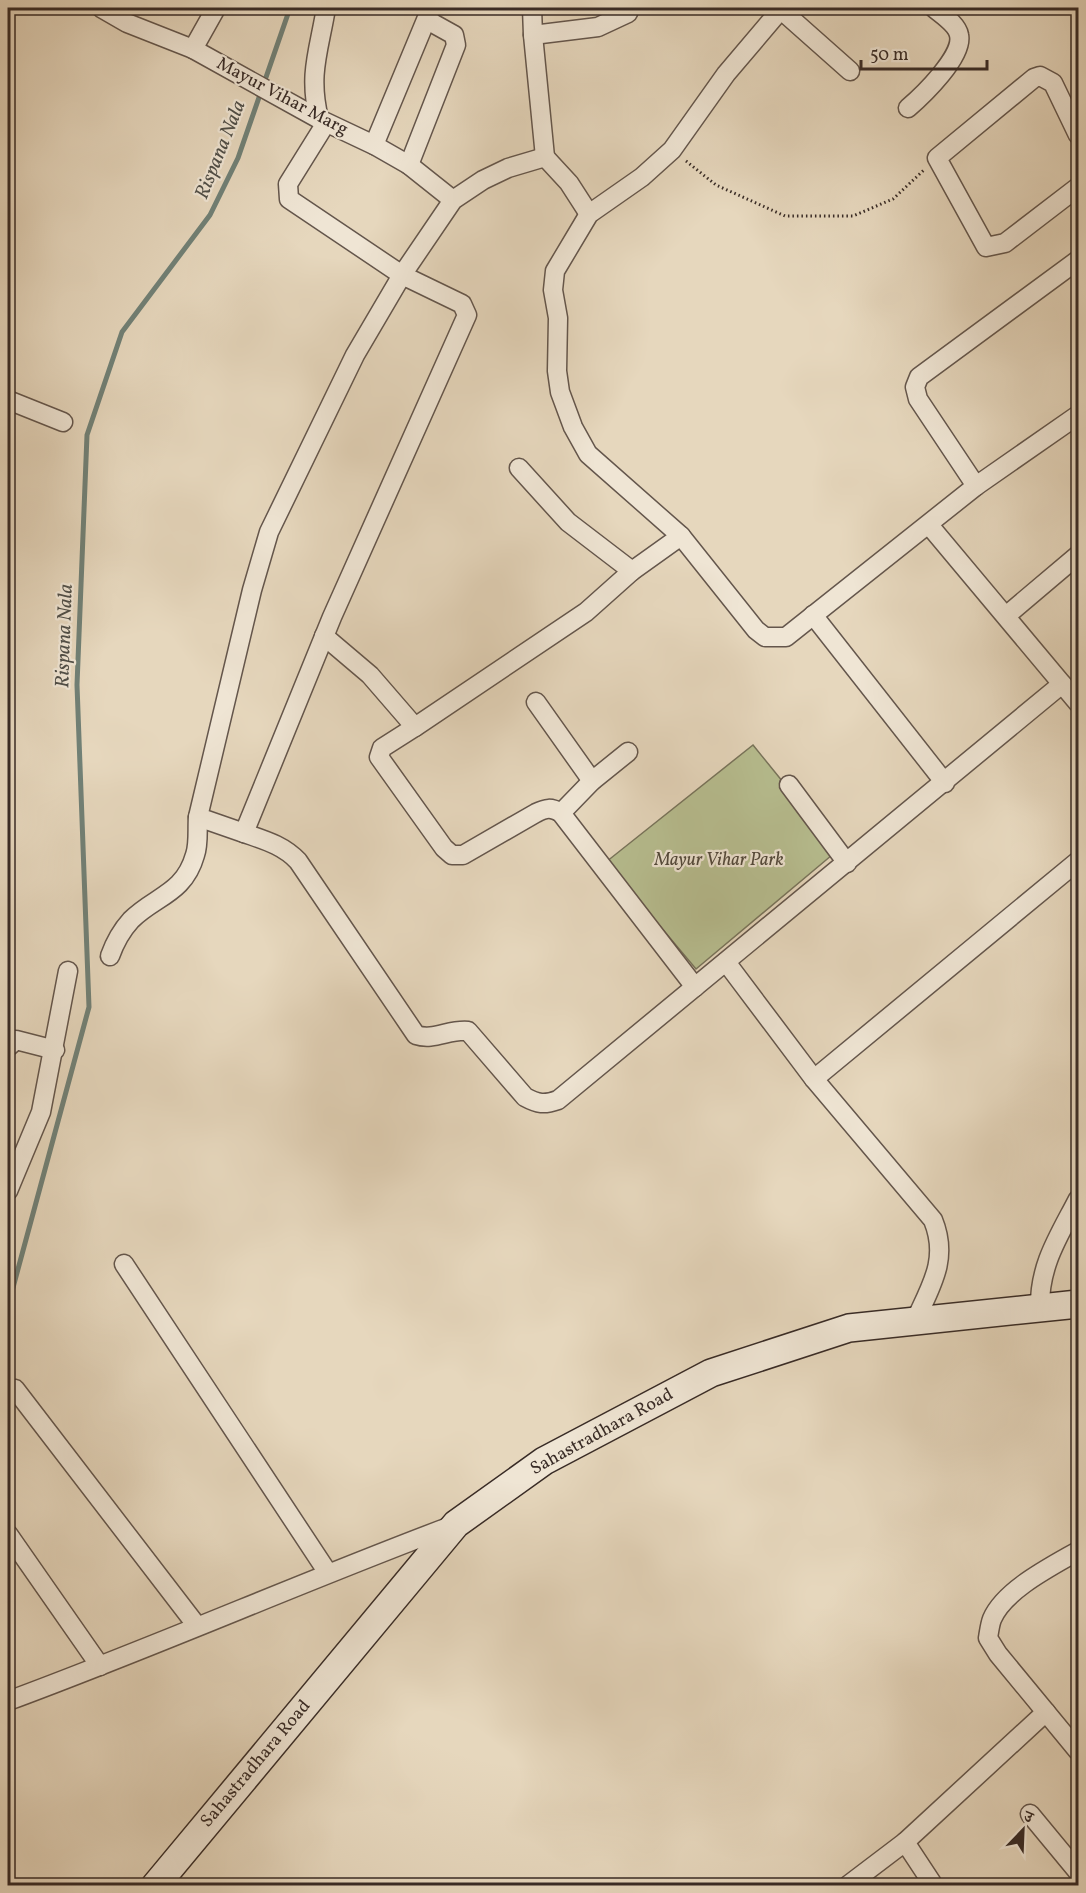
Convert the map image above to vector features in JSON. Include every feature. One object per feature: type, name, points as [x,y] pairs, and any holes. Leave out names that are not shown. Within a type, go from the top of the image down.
[{"type":"main road","name":"Sahastradhara Road","points":[[155,1886],[456,1524],[544,1461],[711,1373],[849,1328],[1078,1304]]},
{"type":"street","name":"Mayur Vihar Marg","points":[[101,8],[127,23],[193,49],[319,118],[374,145],[410,165],[453,200]]},
{"type":"street","points":[[193,49],[216,8]]},
{"type":"street","points":[[244,833],[324,636],[467,315],[462,304],[402,275],[289,199],[288,184],[319,118],[313,95],[313,72],[326,8]]},
{"type":"street","points":[[532,8],[532,35],[544,156],[569,183],[588,214]]},
{"type":"street","points":[[850,71],[780,8],[726,74],[672,150],[642,177],[588,214],[555,271],[553,290],[558,318],[557,371],[560,392],[573,427],[588,454],[681,536],[756,630],[765,637],[786,637],[976,486],[1078,415]]},
{"type":"street","points":[[908,108],[933,86],[960,43],[959,34],[950,21],[934,8]]},
{"type":"street","points":[[374,145],[429,14],[454,35],[456,45],[410,165]]},
{"type":"street","points":[[532,35],[598,27],[628,14]]},
{"type":"street","points":[[1078,135],[1053,83],[1041,76],[1034,78],[938,158],[986,247],[1005,243],[1078,187]]},
{"type":"street","points":[[110,956],[118,935],[133,918],[164,898],[184,879],[196,854],[198,817],[252,590],[269,532],[355,355],[402,275],[453,200],[483,180],[508,168],[544,156]]},
{"type":"street","points":[[976,486],[918,399],[915,387],[919,377],[1078,260]]},
{"type":"street","points":[[8,400],[63,422]]},
{"type":"street","points":[[519,468],[568,522],[633,571]]},
{"type":"street","points":[[929,525],[1007,615],[1078,703]]},
{"type":"street","points":[[681,536],[633,571],[586,612],[382,748],[379,757],[437,839],[452,855],[473,851],[545,809],[550,808],[561,813],[695,987]]},
{"type":"street","points":[[1007,615],[1078,555]]},
{"type":"street","points":[[813,615],[945,783]]},
{"type":"street","points":[[324,636],[370,675],[415,727]]},
{"type":"street","points":[[198,817],[273,843],[290,853],[298,861],[416,1035],[428,1039],[456,1030],[468,1031],[525,1097],[537,1104],[558,1100],[945,783],[1062,684]]},
{"type":"street","points":[[536,702],[592,781]]},
{"type":"street","points":[[561,813],[592,781],[628,752]]},
{"type":"street","points":[[789,785],[847,863]]},
{"type":"street","points":[[814,1079],[1078,861]]},
{"type":"street","points":[[726,962],[814,1079],[933,1220],[940,1238],[941,1253],[935,1276],[915,1321]]},
{"type":"street","points":[[8,1191],[42,1112],[68,971]]},
{"type":"street","points":[[8,1047],[16,1040],[55,1050]]},
{"type":"street","points":[[1040,1308],[1039,1287],[1045,1263],[1078,1199]]},
{"type":"street","points":[[124,1264],[328,1572]]},
{"type":"street","points":[[15,1389],[197,1626]]},
{"type":"street","points":[[8,1701],[100,1666],[328,1572],[456,1524]]},
{"type":"street","points":[[8,1534],[100,1666]]},
{"type":"street","points":[[1078,1551],[1045,1570],[1006,1599],[992,1618],[988,1638],[998,1654],[1078,1751]]},
{"type":"street","points":[[847,1886],[905,1842],[1046,1712]]},
{"type":"street","points":[[1030,1814],[1078,1872]]},
{"type":"street","points":[[905,1842],[934,1886]]},
{"type":"path","points":[[672,150],[716,185],[785,216],[853,216],[893,198],[938,158]]},
{"type":"green space","name":"Mayur Vihar Park","points":[[753,745],[838,850],[696,969],[606,862]]},
{"type":"waterway","name":"Rispana Nala","points":[[8,1306],[89,1007],[77,685],[87,435],[122,332],[210,215],[238,158],[290,8]]}]
